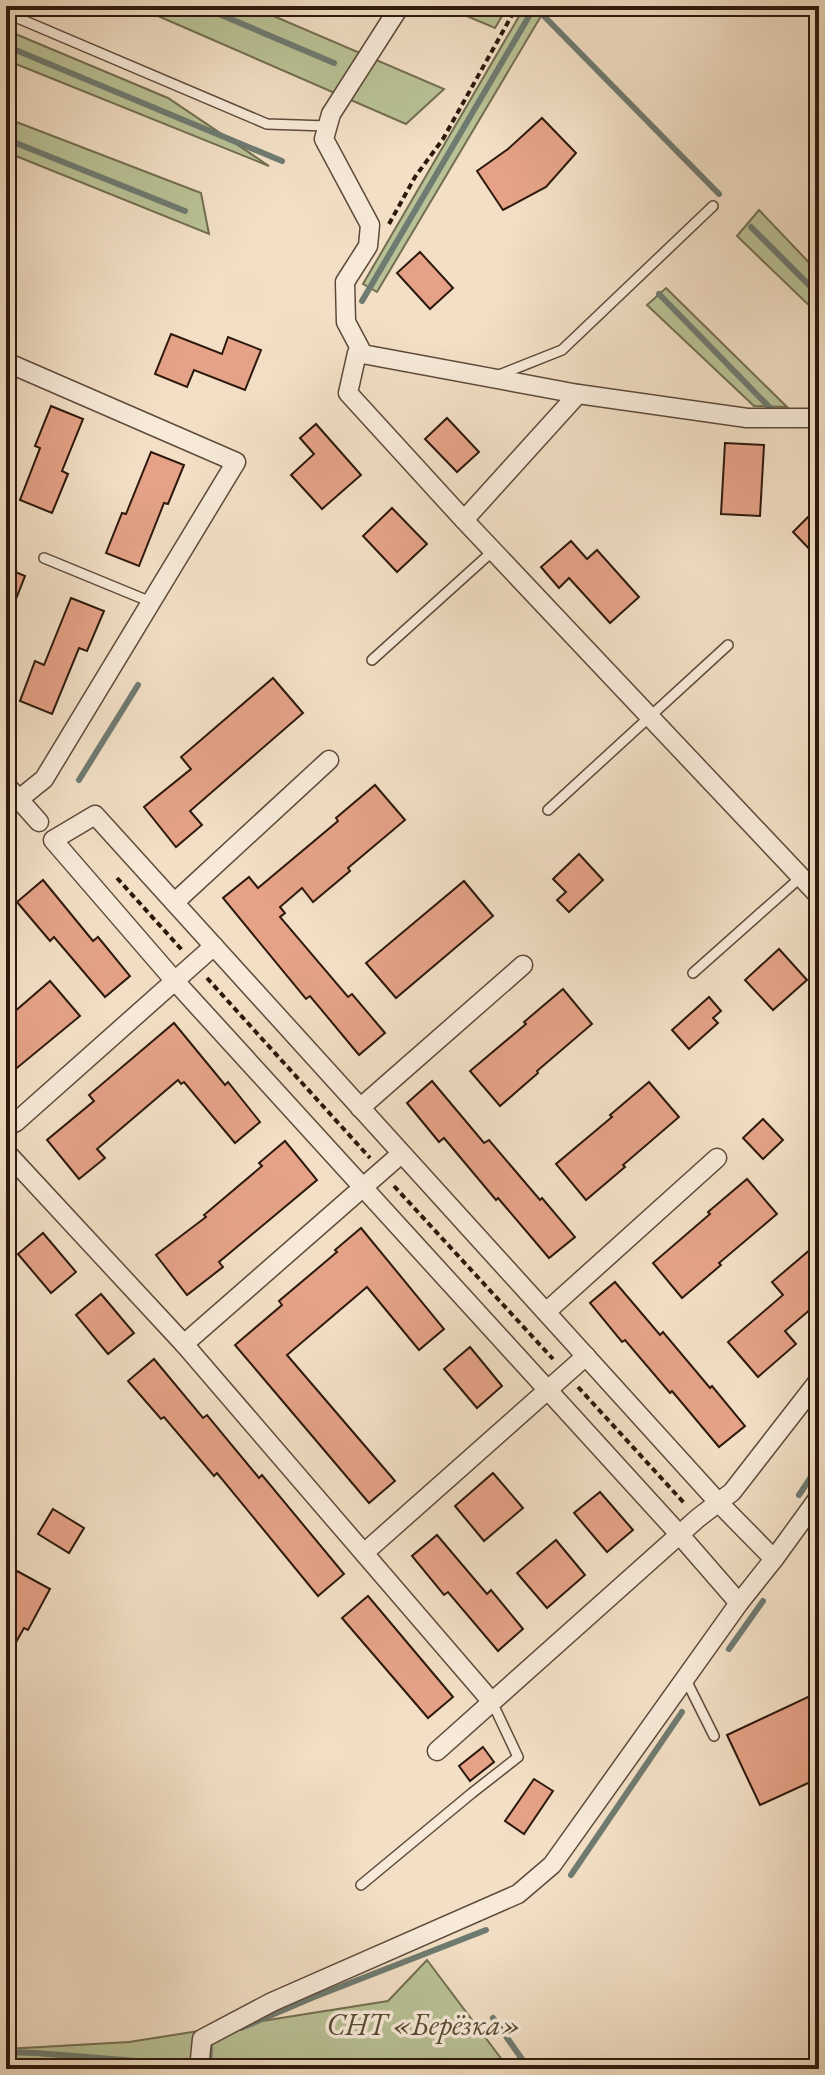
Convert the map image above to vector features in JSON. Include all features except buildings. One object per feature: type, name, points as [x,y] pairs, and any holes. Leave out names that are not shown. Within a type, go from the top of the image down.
[{"type":"street","points":[[363,354],[346,322],[345,282],[368,246],[370,225],[324,139],[331,114],[400,6]]},
{"type":"street","points":[[819,418],[747,418],[578,394],[357,353],[348,393],[819,896]]},
{"type":"street","points":[[6,362],[236,462],[44,779],[12,792],[39,822]]},
{"type":"street","points":[[464,520],[578,394]]},
{"type":"street","points":[[175,902],[329,760]]},
{"type":"street","points":[[739,1603],[174,980],[53,840],[95,815],[718,1502],[774,1559]]},
{"type":"street","points":[[6,1127],[16,1122],[214,946]]},
{"type":"street","points":[[360,1108],[523,965]]},
{"type":"street","points":[[6,1152],[184,1344],[492,1702]]},
{"type":"street","points":[[184,1344],[401,1154]]},
{"type":"street","points":[[546,1312],[717,1158]]},
{"type":"street","points":[[364,1553],[586,1356]]},
{"type":"street","points":[[437,1751],[679,1534],[732,1492],[819,1380]]},
{"type":"street","points":[[199,2069],[202,2039],[272,2002],[518,1894],[552,1865],[739,1603],[819,1497]]},
{"type":"lane","points":[[6,13],[267,124],[327,126]]},
{"type":"lane","points":[[493,378],[562,350],[713,206]]},
{"type":"lane","points":[[372,660],[494,550]]},
{"type":"lane","points":[[44,558],[151,602]]},
{"type":"lane","points":[[548,810],[728,645]]},
{"type":"lane","points":[[693,973],[801,877]]},
{"type":"lane","points":[[685,1678],[714,1736]]},
{"type":"lane","points":[[361,1885],[518,1757],[492,1702]]},
{"type":"path","points":[[388,226],[415,177],[443,139],[517,6]]},
{"type":"path","points":[[99,893],[117,878],[698,1518]]},
{"type":"green space","points":[[135,6],[250,6],[444,89],[406,124]]},
{"type":"green space","points":[[443,6],[508,6],[495,28]]},
{"type":"green space","points":[[525,6],[547,6],[377,292],[363,284]]},
{"type":"green space","points":[[6,30],[168,98],[269,166],[6,60]]},
{"type":"green space","points":[[6,118],[201,193],[209,234],[6,152]]},
{"type":"green space","points":[[759,210],[819,273],[819,315],[737,236]]},
{"type":"green space","points":[[666,288],[787,407],[754,406],[647,305]]},
{"type":"green space","name":"СНТ «Берёзка»","points":[[427,1960],[509,2069],[6,2069],[6,2049],[129,2042],[388,2001]]},
{"type":"waterway","points":[[200,6],[334,63]]},
{"type":"waterway","points":[[362,301],[535,6]]},
{"type":"waterway","points":[[535,7],[719,194]]},
{"type":"waterway","points":[[6,46],[282,161]]},
{"type":"waterway","points":[[6,139],[185,211]]},
{"type":"waterway","points":[[751,227],[819,295]]},
{"type":"waterway","points":[[659,294],[776,414]]},
{"type":"waterway","points":[[79,780],[138,685]]},
{"type":"waterway","points":[[799,1495],[819,1465]]},
{"type":"waterway","points":[[729,1649],[763,1601]]},
{"type":"waterway","points":[[571,1875],[682,1712]]},
{"type":"waterway","points":[[241,2028],[486,1930]]},
{"type":"waterway","points":[[493,2018],[529,2069]]},
{"type":"waterway","points":[[209,2067],[210,2046]]},
{"type":"waterway","points":[[6,2052],[187,2065]]}]
